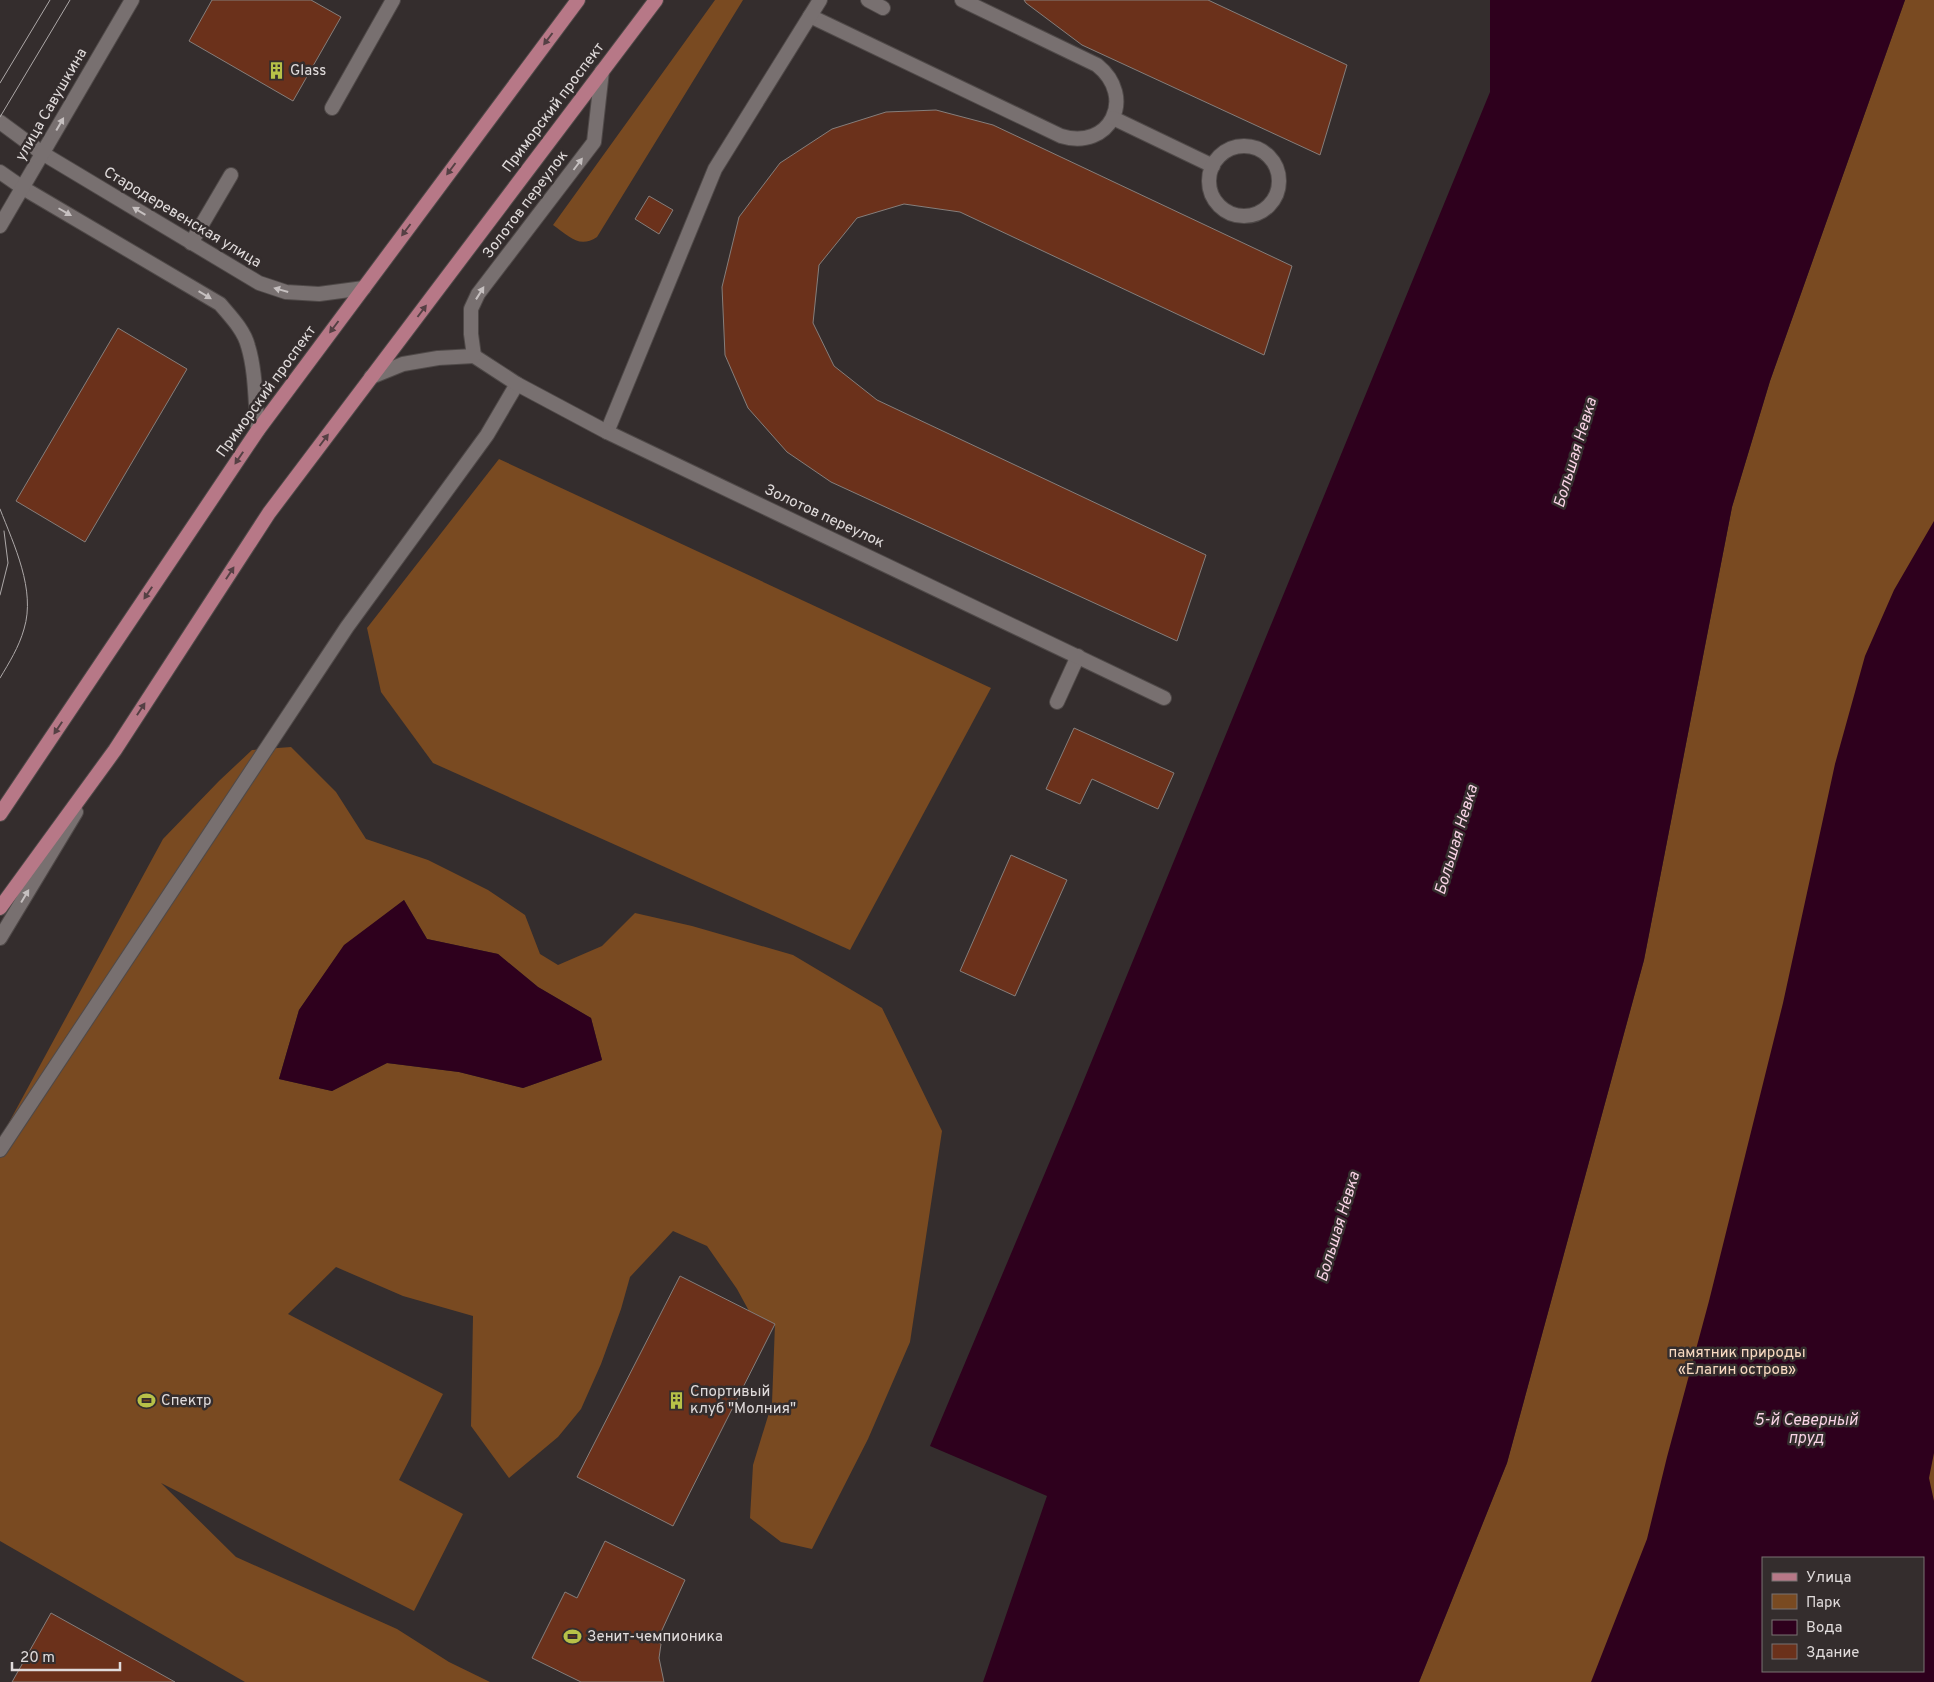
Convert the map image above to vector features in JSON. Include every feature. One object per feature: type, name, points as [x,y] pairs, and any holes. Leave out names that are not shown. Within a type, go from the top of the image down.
[{"type":"main road","name":"Приморский проспект","points":[[0,814],[258,430],[578,0]]},
{"type":"main road","name":"Приморский проспект","points":[[0,908],[115,750],[269,513],[656,0]]},
{"type":"street","name":"улица Савушкина","points":[[0,226],[132,0]]},
{"type":"street","points":[[332,108],[394,0]]},
{"type":"street","points":[[607,432],[715,169],[820,0]]},
{"type":"street","points":[[868,0],[883,8]]},
{"type":"street","points":[[810,16],[1061,136],[1072,140],[1085,139],[1096,135],[1106,128],[1113,118],[1117,94],[1113,82],[1106,72],[1097,65],[962,0]]},
{"type":"street","name":"Золотов переулок","points":[[602,71],[594,142],[478,294],[471,309],[471,334],[474,356],[517,384],[607,432],[1164,698]]},
{"type":"street","points":[[1113,118],[1213,166]]},
{"type":"street","name":"Стародеревенская улица","points":[[0,122],[42,153],[260,283],[286,292],[319,294],[364,288]]},
{"type":"street","points":[[1246,146],[1260,150],[1270,158],[1277,169],[1280,183],[1276,196],[1268,207],[1256,214],[1242,216],[1229,213],[1218,204],[1211,193],[1209,179],[1213,166],[1221,155],[1233,148],[1246,146]]},
{"type":"street","points":[[0,172],[23,188],[220,304],[236,323],[248,345],[253,369],[258,430]]},
{"type":"street","points":[[191,243],[231,176]]},
{"type":"street","points":[[371,377],[403,364],[438,358],[474,356]]},
{"type":"street","points":[[0,1150],[347,626],[487,435],[517,384]]},
{"type":"street","points":[[1057,702],[1078,656]]},
{"type":"street","name":"Приморский проспект","points":[[0,938],[115,750]]},
{"type":"green space","points":[[715,0],[743,0],[597,237],[585,242],[569,237],[553,225]]},
{"type":"green space","name":"памятник природы «Елагин остров»","points":[[1905,0],[1934,0],[1934,1682],[1419,1682],[1507,1463],[1644,960],[1732,507],[1770,381]]},
{"type":"green space","points":[[499,459],[991,688],[850,950],[433,763],[381,692],[367,628]]},
{"type":"green space","points":[[291,747],[336,792],[366,839],[428,860],[488,890],[525,915],[540,954],[558,965],[602,946],[635,913],[692,926],[793,955],[882,1008],[942,1131],[910,1342],[868,1439],[812,1549],[781,1542],[750,1518],[753,1465],[772,1403],[775,1324],[749,1311],[737,1289],[707,1246],[673,1231],[630,1277],[621,1309],[601,1364],[581,1409],[558,1437],[509,1478],[471,1426],[473,1316],[403,1296],[336,1267],[288,1314],[443,1394],[399,1480],[463,1514],[414,1611],[161,1483],[236,1557],[397,1629],[449,1662],[490,1682],[245,1682],[0,1541],[0,1139],[163,839],[252,750]],"holes":[[[404,900],[427,939],[498,954],[538,987],[591,1018],[602,1060],[523,1088],[459,1072],[387,1063],[332,1091],[279,1079],[299,1010],[344,946]]]},
{"type":"water","name":"Большая Невка","points":[[1490,0],[1905,0],[1770,381],[1732,507],[1644,960],[1507,1463],[1419,1682],[983,1682],[1047,1496],[930,1446],[1074,1104],[1490,92]]},
{"type":"water","name":"5-й Северный пруд","points":[[1934,521],[1934,1453],[1929,1478],[1934,1501],[1934,1682],[1591,1682],[1647,1539],[1709,1301],[1783,1003],[1835,764],[1865,656],[1894,590]]},
{"type":"water","points":[[404,900],[427,939],[498,954],[538,987],[591,1018],[602,1060],[523,1088],[459,1072],[387,1063],[332,1091],[279,1079],[299,1010],[344,945]]},
{"type":"building","name":"Glass","points":[[212,0],[311,0],[341,17],[293,101],[189,41]]},
{"type":"building","points":[[1024,0],[1208,0],[1347,65],[1320,155],[1082,45]]},
{"type":"building","points":[[936,110],[993,125],[1292,266],[1264,355],[960,212],[904,204],[857,218],[819,265],[813,323],[834,366],[877,400],[1206,555],[1177,641],[831,482],[787,452],[748,408],[725,355],[722,287],[739,217],[780,163],[832,129],[886,112]]},
{"type":"building","points":[[649,196],[673,210],[659,234],[635,219]]},
{"type":"building","points":[[118,328],[187,369],[85,542],[16,501]]},
{"type":"building","points":[[1074,728],[1174,773],[1158,809],[1092,779],[1080,804],[1046,789]]},
{"type":"building","points":[[1011,855],[1067,880],[1015,996],[960,971]]},
{"type":"building","name":"Спортивый клуб \"Молния\"","points":[[680,1276],[775,1324],[673,1526],[577,1477]]},
{"type":"building","points":[[605,1541],[685,1580],[657,1641],[661,1644],[659,1658],[664,1682],[581,1682],[532,1658],[565,1592],[577,1598]]},
{"type":"building","points":[[51,1613],[175,1682],[12,1682]]},
{"type":"tram line","points":[[0,83],[50,0]]},
{"type":"tram line","points":[[0,117],[70,0]]},
{"type":"tram line","points":[[0,509],[22,568],[27,599],[27,614],[22,636],[14,655],[0,678]]},
{"type":"tram line","points":[[0,595],[8,563],[4,531]]},
{"type":"place","name":"Glass","points":[[276,71]]},
{"type":"place","name":"Спектр","points":[[147,1401]]},
{"type":"place","name":"Спортивый клуб \"Молния\"","points":[[676,1401]]},
{"type":"place","name":"Зенит-чемпионика","points":[[573,1637]]}]
